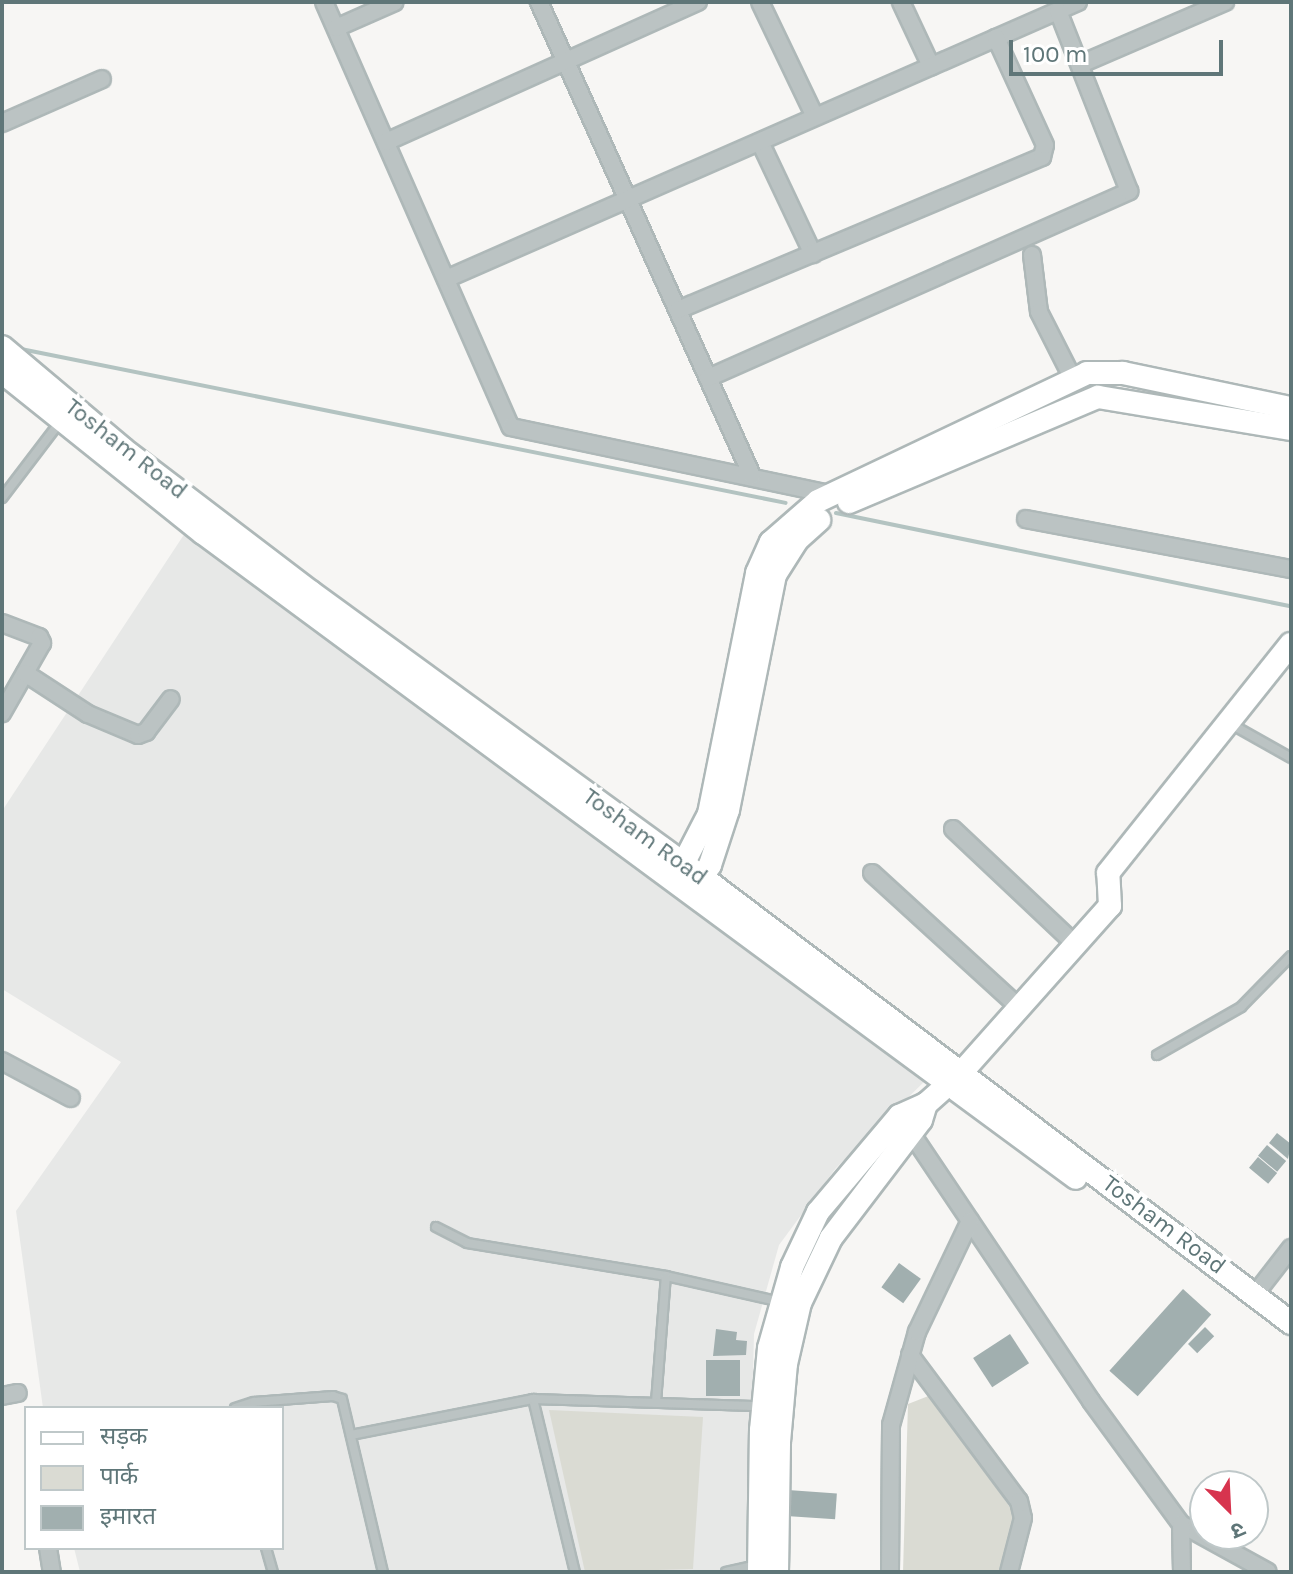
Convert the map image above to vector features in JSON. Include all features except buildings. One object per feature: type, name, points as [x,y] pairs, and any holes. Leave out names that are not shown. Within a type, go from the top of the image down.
[{"type":"main road","name":"Tosham Road","points":[[4,360],[62,420],[203,533],[688,879]]},
{"type":"main road","name":"Tosham Road","points":[[4,360],[954,1078],[1291,1340]]},
{"type":"main road","points":[[688,879],[709,814],[757,573],[771,542],[832,495],[1087,373],[1123,373],[1291,408]]},
{"type":"main road","points":[[688,879],[728,810],[775,575],[797,540],[828,512],[1098,397],[1291,429]]},
{"type":"main road","points":[[768,1569],[773,1407],[769,1348],[782,1302],[818,1212],[862,1176],[905,1125],[1020,1008],[1110,906],[1108,873],[1291,644]]},
{"type":"main road","name":"Tosham Road","points":[[954,1078],[1256,1293],[1291,1323]]},
{"type":"main road","points":[[773,1407],[800,1303],[862,1176]]},
{"type":"street","points":[[324,2],[511,427],[855,499]]},
{"type":"street","points":[[336,28],[395,2]]},
{"type":"street","points":[[539,2],[752,476]]},
{"type":"street","points":[[760,2],[815,117]]},
{"type":"street","points":[[901,2],[931,66]]},
{"type":"street","points":[[446,279],[996,38],[1060,7],[1078,2]]},
{"type":"street","points":[[1081,64],[1225,2]]},
{"type":"street","points":[[386,142],[687,4]]},
{"type":"street","points":[[708,378],[1129,191],[1060,7]]},
{"type":"street","points":[[678,310],[1042,157],[1045,145],[996,38]]},
{"type":"street","points":[[2,123],[102,79]]},
{"type":"street","points":[[760,142],[813,254]]},
{"type":"street","points":[[1032,255],[1039,312],[1073,379]]},
{"type":"street","points":[[1026,519],[1291,569]]},
{"type":"street","points":[[2,623],[42,640],[2,713]]},
{"type":"street","points":[[25,673],[88,714],[138,735],[146,732],[171,699]]},
{"type":"street","points":[[953,829],[1075,944]]},
{"type":"street","points":[[872,873],[1020,1008]]},
{"type":"street","points":[[2,1061],[71,1098]]},
{"type":"street","points":[[905,1125],[1091,1401],[1181,1524],[1268,1572]]},
{"type":"street","points":[[890,1572],[891,1425],[910,1355],[970,1221]]},
{"type":"street","points":[[1256,1293],[1291,1248]]},
{"type":"street","points":[[910,1355],[1019,1501],[1023,1518],[1009,1572]]},
{"type":"street","points":[[1181,1524],[1182,1572]]},
{"type":"street","points":[[48,1550],[52,1572]]},
{"type":"lane","points":[[2,498],[62,420]]},
{"type":"lane","points":[[1227,721],[1291,758]]},
{"type":"lane","points":[[1157,1055],[1241,1007],[1291,956]]},
{"type":"lane","points":[[436,1227],[467,1243],[666,1276],[782,1302]]},
{"type":"lane","points":[[656,1402],[666,1276]]},
{"type":"lane","points":[[251,1406],[333,1396],[344,1404],[383,1572]]},
{"type":"lane","points":[[351,1435],[533,1399],[773,1407]]},
{"type":"lane","points":[[533,1399],[575,1572]]},
{"type":"lane","points":[[267,1550],[273,1572]]},
{"type":"lane","points":[[726,1572],[768,1569]]},
{"type":"shaded area","points":[[187,530],[928,1078],[836,1168],[779,1245],[754,1334],[748,1572],[80,1572],[74,1550],[284,1550],[284,1406],[43,1406],[16,1211],[121,1062],[2,989],[2,811]]},
{"type":"green space","points":[[931,1395],[1016,1516],[1002,1572],[903,1572],[908,1404]]},
{"type":"green space","points":[[549,1410],[703,1417],[693,1569],[585,1572]]},
{"type":"waterway","points":[[16,348],[786,503]]},
{"type":"waterway","points":[[836,513],[1291,606]]}]
